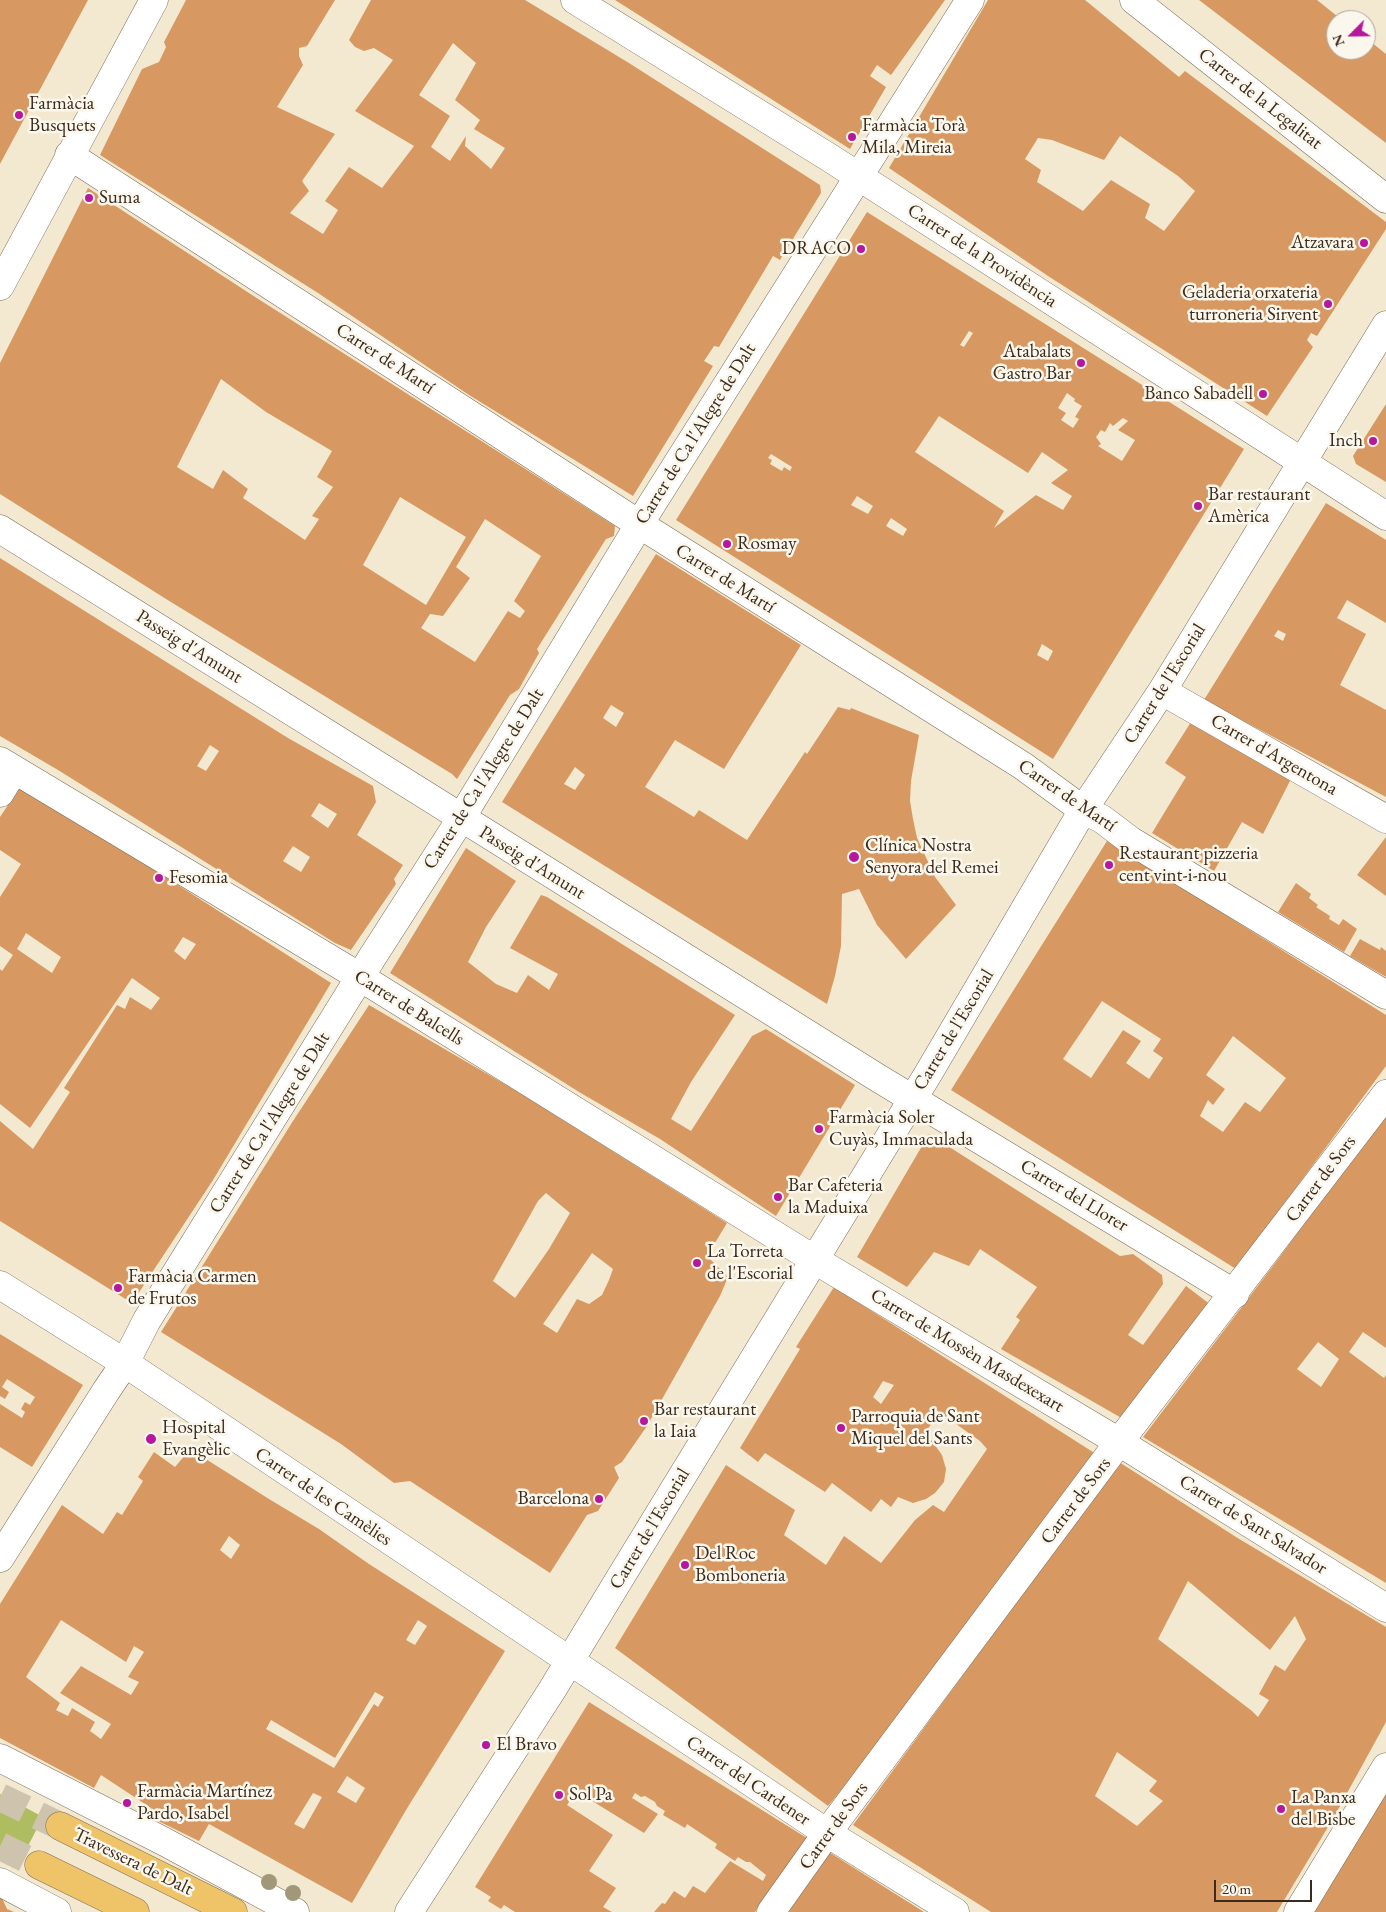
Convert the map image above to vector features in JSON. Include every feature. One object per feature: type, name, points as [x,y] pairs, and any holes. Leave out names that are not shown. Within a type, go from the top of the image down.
[{"type":"main road","name":"Travessera de Dalt","points":[[60,1826],[233,1912]]},
{"type":"main road","points":[[39,1865],[135,1912]]},
{"type":"street","points":[[0,286],[154,0]]},
{"type":"street","name":"Carrer de la Providència","points":[[575,0],[858,177],[1386,516]]},
{"type":"street","name":"Carrer de Ca l'Alegre de Dalt","points":[[0,1558],[125,1363],[148,1320],[360,977],[461,818],[650,506],[970,0]]},
{"type":"street","name":"Carrer de la Legalitat","points":[[1134,0],[1386,199]]},
{"type":"street","name":"Carrer de Martí","points":[[69,155],[640,525],[1023,766],[1083,810],[1386,995]]},
{"type":"street","name":"Carrer de l'Escorial","points":[[410,1912],[569,1661],[815,1260],[1083,810],[1162,691],[1386,325]]},
{"type":"street","name":"Passeig d'Amunt","points":[[0,529],[869,1073],[913,1098]]},
{"type":"street","name":"Carrer d'Argentona","points":[[1162,691],[1386,819]]},
{"type":"street","points":[[0,794],[7,765]]},
{"type":"street","name":"Carrer de Balcells","points":[[7,765],[360,977],[815,1260]]},
{"type":"street","name":"Carrer de Sors","points":[[771,1912],[827,1833],[1119,1442],[1386,1094]]},
{"type":"street","name":"Carrer del Llorer","points":[[913,1098],[1234,1294]]},
{"type":"street","name":"Carrer de Mossèn Masdexexart","points":[[815,1260],[1119,1442]]},
{"type":"street","name":"Carrer de les Camèlies","points":[[0,1285],[125,1363],[569,1661]]},
{"type":"street","name":"Carrer de Sant Salvador","points":[[1119,1442],[1386,1608]]},
{"type":"street","name":"Carrer del Cardener","points":[[569,1661],[827,1833],[955,1912]]},
{"type":"street","name":"Travessera de Dalt","points":[[0,1758],[163,1841],[295,1912]]},
{"type":"street","points":[[1298,1912],[1386,1767]]},
{"type":"street","points":[[0,1882],[57,1912]]},
{"type":"green space","points":[[0,1794],[43,1817],[16,1869],[0,1860]]},
{"type":"building","points":[[0,0],[88,0],[0,164]]},
{"type":"building","points":[[186,0],[335,0],[307,46],[299,48],[299,56],[303,65],[277,107],[335,134],[302,181],[309,191],[290,213],[323,234],[338,210],[325,201],[349,167],[382,188],[414,146],[355,111],[393,60],[374,48],[364,51],[355,47],[349,40],[371,0],[525,0],[629,63],[820,185],[821,193],[780,260],[773,256],[719,347],[714,346],[704,361],[713,366],[633,496],[469,395],[318,293],[100,155],[142,69],[159,62],[166,47],[164,42]],"holes":[[[453,43],[476,63],[455,100],[480,120],[474,129],[505,148],[491,169],[465,146],[466,136],[450,161],[431,147],[450,116],[419,95]]]},
{"type":"building","points":[[615,0],[945,0],[891,75],[877,65],[870,76],[886,87],[850,149]]},
{"type":"building","points":[[988,0],[1085,0],[1179,77],[1185,71],[1386,222],[1386,229],[1317,336],[1311,333],[1307,340],[1313,347],[1267,416],[1048,276],[889,168]],"holes":[[[1120,136],[1178,176],[1195,191],[1164,231],[1145,218],[1150,204],[1111,180],[1083,211],[1037,182],[1041,170],[1025,159],[1038,138],[1052,140],[1104,160]]]},
{"type":"building","points":[[1199,0],[1317,0],[1330,10],[1326,10],[1326,60],[1376,60],[1376,46],[1386,54],[1386,143]]},
{"type":"building","points":[[88,188],[252,295],[615,526],[614,536],[606,539],[537,649],[539,653],[519,689],[510,695],[457,779],[452,774],[166,599],[0,494],[0,363]],"holes":[[[221,379],[266,412],[332,451],[317,477],[333,487],[312,516],[319,519],[305,540],[243,498],[248,489],[223,470],[213,489],[177,467]],[[400,497],[466,537],[426,605],[363,565]],[[485,519],[541,556],[514,601],[525,611],[520,618],[508,611],[475,662],[421,628],[430,614],[443,616],[470,578],[456,567]]]},
{"type":"building","points":[[867,212],[1244,449],[1053,759],[676,520]],"holes":[[[969,331],[973,333],[964,347],[960,345]],[[1067,393],[1082,406],[1075,417],[1079,419],[1073,428],[1061,420],[1066,413],[1058,408]],[[939,416],[1028,473],[1042,452],[1068,470],[1051,483],[1072,496],[1063,510],[1036,495],[994,528],[1004,511],[915,452]],[[1123,418],[1128,421],[1118,430],[1135,440],[1122,461],[1098,446],[1101,444],[1096,437],[1101,430],[1105,432],[1110,423],[1113,426]],[[771,454],[792,467],[790,471],[784,467],[782,471],[770,464],[772,460],[768,458]],[[857,496],[873,506],[868,514],[851,505]],[[891,518],[907,529],[903,536],[886,526]],[[1042,644],[1053,651],[1048,661],[1037,655]]]},
{"type":"building","points":[[1386,404],[1386,482],[1356,464],[1353,456]]},
{"type":"building","points":[[1326,503],[1386,540],[1386,623],[1347,600],[1337,618],[1366,634],[1340,685],[1386,710],[1386,797],[1204,700]],"holes":[[[1278,630],[1286,634],[1283,641],[1274,636]]]},
{"type":"building","points":[[656,554],[801,645],[724,769],[675,740],[645,787],[694,817],[699,810],[747,840],[805,752],[807,754],[838,707],[850,710],[851,708],[919,735],[911,781],[910,801],[917,838],[935,877],[956,905],[906,959],[877,925],[859,889],[842,894],[841,946],[827,1004],[502,802]],"holes":[[[611,705],[624,713],[616,727],[603,718]],[[575,767],[585,775],[575,790],[564,784]]]},
{"type":"building","points":[[0,558],[288,738],[373,786],[376,802],[357,835],[403,865],[394,879],[396,884],[351,950],[335,943],[58,770],[0,736]],"holes":[[[210,745],[219,751],[206,771],[197,766]],[[319,803],[337,814],[328,828],[311,816]],[[293,846],[310,857],[301,872],[283,861]]]},
{"type":"building","points":[[1191,722],[1292,777],[1263,834],[1242,822],[1214,871],[1152,833],[1186,777],[1165,763]]},
{"type":"building","points":[[20,787],[92,830],[331,983],[213,1180],[132,1303],[0,1221],[0,1121],[33,1149],[70,1092],[64,1088],[117,1005],[125,1009],[130,997],[151,1010],[160,998],[132,978],[30,1128],[0,1104],[0,969],[2,971],[13,955],[0,946],[0,897],[21,864],[0,850],[0,817]],"holes":[[[26,933],[61,957],[52,973],[17,949]],[[183,937],[196,944],[185,960],[174,951]]]},
{"type":"building","points":[[1386,837],[1386,896],[1357,875]]},
{"type":"building","points":[[1107,841],[1386,1015],[1386,1066],[1236,1269],[951,1090]],"holes":[[[1102,1001],[1161,1039],[1153,1051],[1163,1058],[1149,1079],[1126,1063],[1141,1041],[1123,1030],[1091,1078],[1063,1059]],[[1233,1036],[1286,1078],[1260,1112],[1245,1102],[1223,1132],[1200,1116],[1208,1100],[1213,1105],[1225,1089],[1206,1075]]]},
{"type":"building","points":[[466,848],[516,881],[486,927],[468,962],[496,984],[517,993],[528,975],[549,990],[558,974],[510,948],[541,895],[735,1015],[691,1082],[671,1119],[691,1131],[752,1036],[766,1029],[855,1085],[776,1216],[660,1139],[579,1092],[390,973]]},
{"type":"building","points":[[1296,883],[1311,894],[1309,898],[1318,905],[1316,907],[1330,916],[1329,919],[1339,925],[1343,919],[1357,929],[1344,952],[1278,912]]},
{"type":"building","points":[[1360,939],[1380,950],[1381,947],[1386,951],[1386,977],[1350,956]]},
{"type":"building","points":[[369,1005],[520,1093],[727,1223],[707,1256],[728,1277],[720,1296],[647,1426],[622,1462],[614,1467],[619,1478],[598,1511],[587,1515],[550,1573],[410,1481],[394,1483],[341,1444],[161,1332],[293,1121]],"holes":[[[546,1193],[570,1213],[549,1249],[515,1298],[493,1281],[538,1201]],[[592,1253],[613,1269],[609,1280],[602,1295],[589,1304],[577,1299],[557,1333],[543,1324]]]},
{"type":"building","points":[[1386,1112],[1386,1348],[1363,1332],[1349,1352],[1384,1378],[1386,1375],[1386,1583],[1143,1437],[1279,1258]],"holes":[[[1318,1342],[1339,1359],[1321,1387],[1297,1369]]]},
{"type":"building","points":[[929,1134],[1120,1256],[1133,1254],[1162,1275],[1163,1284],[1128,1335],[1143,1345],[1186,1286],[1211,1305],[1125,1420],[1001,1349],[1020,1320],[1016,1317],[1037,1287],[980,1249],[969,1266],[934,1252],[907,1287],[857,1257]]},
{"type":"building","points":[[834,1287],[1096,1454],[890,1732],[828,1806],[615,1648],[726,1465],[795,1510],[784,1535],[826,1565],[844,1536],[881,1563],[915,1520],[933,1505],[944,1512],[987,1449],[980,1441],[935,1409],[934,1420],[924,1435],[932,1441],[942,1455],[946,1469],[944,1482],[935,1493],[926,1499],[913,1503],[898,1497],[891,1507],[881,1499],[871,1512],[832,1483],[825,1492],[765,1453],[758,1462],[740,1448],[800,1349],[796,1347]],"holes":[[[883,1381],[894,1385],[881,1404],[873,1397]]]},
{"type":"building","points":[[0,1334],[83,1385],[32,1467],[0,1447],[0,1404],[22,1418],[25,1412],[21,1409],[25,1402],[30,1405],[35,1397],[7,1379],[2,1387],[9,1392],[5,1399],[0,1396]]},
{"type":"building","points":[[190,1449],[319,1529],[369,1564],[505,1651],[406,1810],[352,1903],[209,1824],[199,1841],[146,1815],[151,1808],[101,1775],[94,1788],[0,1738],[0,1604],[62,1505],[103,1534],[117,1512],[122,1515],[143,1481],[138,1477],[154,1452],[175,1467]],"holes":[[[229,1536],[240,1545],[231,1559],[220,1550]],[[61,1620],[126,1662],[134,1646],[144,1652],[128,1677],[139,1682],[131,1695],[81,1666],[60,1693],[111,1724],[101,1739],[90,1731],[95,1722],[72,1708],[68,1716],[56,1710],[60,1703],[26,1677]],[[418,1620],[427,1626],[415,1645],[406,1640]],[[375,1692],[384,1697],[378,1707],[374,1704],[334,1768],[266,1729],[271,1720],[335,1758]],[[347,1776],[365,1788],[356,1803],[337,1792]],[[313,1793],[322,1797],[304,1829],[294,1824]]]},
{"type":"building","points":[[1119,1462],[1236,1537],[1386,1627],[1386,1722],[1334,1817],[1277,1912],[991,1912],[853,1825]],"holes":[[[1188,1581],[1270,1650],[1295,1616],[1306,1639],[1285,1671],[1275,1665],[1259,1694],[1269,1700],[1258,1717],[1158,1639]],[[1117,1752],[1157,1781],[1149,1791],[1163,1801],[1137,1826],[1095,1796]]]},
{"type":"building","points":[[589,1702],[810,1840],[755,1912],[654,1912],[662,1903],[665,1904],[674,1891],[685,1898],[693,1886],[705,1893],[730,1861],[763,1881],[766,1875],[750,1862],[746,1862],[738,1857],[735,1861],[715,1848],[717,1844],[687,1824],[685,1828],[663,1815],[665,1811],[657,1806],[655,1802],[635,1793],[632,1798],[658,1814],[644,1833],[576,1791],[567,1805],[613,1835],[589,1871],[616,1888],[603,1907],[612,1912],[515,1912],[504,1905],[501,1909],[488,1901],[491,1897],[475,1887]]},
{"type":"building","points":[[1386,1787],[1386,1912],[1313,1912]]},
{"type":"building","points":[[829,1852],[924,1912],[784,1912]]},
{"type":"building","points":[[0,1894],[7,1909],[14,1912],[0,1912]]},
{"type":"tunnel","points":[[0,1797],[60,1826]]},
{"type":"tunnel","points":[[0,1846],[39,1865]]},
{"type":"place","name":"Farmàcia Busquets","points":[[19,115]]},
{"type":"place","name":"Farmàcia Torà Mila, Mireia","points":[[852,137]]},
{"type":"place","name":"Suma","points":[[89,198]]},
{"type":"place","name":"Atzavara","points":[[1364,243]]},
{"type":"place","name":"DRACO","points":[[861,249]]},
{"type":"place","name":"Geladeria orxateria turroneria Sirvent","points":[[1328,304]]},
{"type":"place","name":"Atabalats Gastro Bar","points":[[1081,363]]},
{"type":"place","name":"Banco Sabadell","points":[[1263,394]]},
{"type":"place","name":"Inch","points":[[1373,441]]},
{"type":"place","name":"Bar restaurant Amèrica","points":[[1198,506]]},
{"type":"place","name":"Rosmay","points":[[727,544]]},
{"type":"place","name":"Clínica Nostra Senyora del Remei","points":[[854,857]]},
{"type":"place","name":"Restaurant pizzeria cent vint-i-nou","points":[[1109,865]]},
{"type":"place","name":"Fesomia","points":[[159,878]]},
{"type":"place","name":"Farmàcia Soler Cuyàs, Immaculada","points":[[819,1129]]},
{"type":"place","name":"Bar Cafeteria la Maduixa","points":[[778,1197]]},
{"type":"place","name":"La Torreta de l'Escorial","points":[[697,1263]]},
{"type":"place","name":"Farmàcia Carmen de Frutos","points":[[118,1288]]},
{"type":"place","name":"Bar restaurant la Iaia","points":[[644,1421]]},
{"type":"place","name":"Parroquia de Sant Miquel del Sants","points":[[841,1428]]},
{"type":"place","name":"Hospital Evangèlic","points":[[151,1439]]},
{"type":"place","name":"Barcelona","points":[[599,1499]]},
{"type":"place","name":"Del Roc Bomboneria","points":[[685,1565]]},
{"type":"place","name":"El Bravo","points":[[486,1745]]},
{"type":"place","name":"Sol Pa","points":[[559,1795]]},
{"type":"place","name":"Farmàcia Martínez Pardo, Isabel","points":[[127,1803]]},
{"type":"place","name":"La Panxa del Bisbe","points":[[1281,1809]]}]
